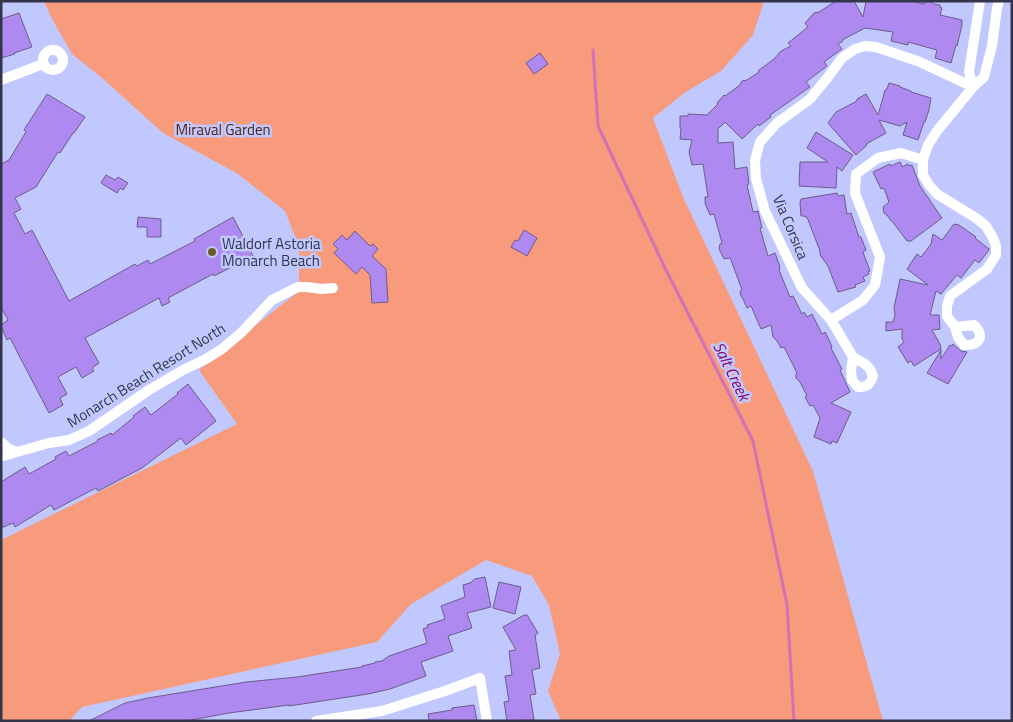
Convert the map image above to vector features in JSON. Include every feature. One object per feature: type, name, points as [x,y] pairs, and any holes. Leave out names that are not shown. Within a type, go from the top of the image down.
[{"type":"street","points":[[974,87],[969,72],[980,1]]},
{"type":"street","points":[[955,327],[947,316],[950,296],[987,269],[996,255],[996,246],[986,226],[937,194],[929,185],[923,175],[923,160],[928,145],[937,131],[984,77],[992,46],[999,1]]},
{"type":"street","name":"Via Corsica","points":[[853,357],[831,320],[802,288],[766,211],[756,179],[755,160],[760,142],[777,123],[810,99],[842,58],[855,49],[865,46],[876,47],[920,62],[974,87]]},
{"type":"street","points":[[1,80],[43,64]]},
{"type":"street","points":[[831,320],[863,300],[875,284],[877,275],[880,257],[855,193],[856,174],[878,158],[901,153],[923,160]]},
{"type":"street","name":"Monarch Beach Resort North","points":[[1,456],[49,443],[70,440],[89,431],[150,390],[183,370],[206,360],[222,349],[242,332],[272,300],[298,287],[333,288]]},
{"type":"street","points":[[1,442],[9,449],[18,452]]},
{"type":"street","points":[[316,721],[382,710],[480,678],[487,721]]},
{"type":"green space","name":"Miraval Garden","points":[[44,1],[764,1],[753,35],[721,71],[684,93],[653,118],[683,197],[813,471],[883,721],[561,721],[548,691],[560,654],[549,605],[532,576],[486,560],[411,604],[377,642],[82,707],[69,721],[1,721],[1,540],[237,424],[199,370],[299,291],[299,247],[285,211],[238,174],[163,133],[102,78],[72,54]]},
{"type":"building","points":[[836,1],[854,1],[863,17],[866,1],[911,1],[924,4],[924,2],[931,1],[942,8],[940,15],[962,20],[962,25],[951,63],[935,58],[937,50],[908,42],[908,45],[891,41],[893,32],[865,28],[838,44],[842,49],[824,62],[827,66],[806,82],[810,87],[770,115],[771,117],[759,126],[758,124],[742,139],[725,122],[718,129],[718,143],[733,142],[735,169],[747,167],[749,184],[747,185],[753,212],[758,211],[762,228],[760,228],[768,256],[775,253],[779,270],[790,297],[793,296],[802,314],[804,312],[807,317],[812,314],[822,334],[825,332],[842,369],[840,370],[850,392],[831,403],[851,412],[837,443],[832,441],[831,444],[814,437],[820,418],[813,405],[810,406],[805,397],[807,396],[796,378],[797,373],[784,347],[781,348],[773,337],[771,325],[761,329],[751,306],[747,308],[741,296],[740,291],[742,290],[731,260],[730,258],[724,259],[719,249],[722,243],[714,214],[710,215],[705,203],[705,197],[708,197],[703,164],[692,165],[689,152],[692,140],[680,139],[680,116],[688,116],[688,114],[707,115],[724,95],[740,85],[742,81],[759,72],[781,51],[791,46],[788,43],[808,27],[805,23],[814,13],[819,12]]},
{"type":"building","points":[[19,13],[32,47],[1,58],[1,19]]},
{"type":"building","points":[[540,53],[548,64],[534,74],[526,63]]},
{"type":"building","points":[[889,83],[931,98],[929,110],[918,140],[903,135],[907,122],[900,126],[879,120],[886,133],[866,144],[856,155],[828,123],[836,112],[866,94],[878,115],[885,90]]},
{"type":"building","name":"Waldorf Astoria Monarch Beach","points":[[47,94],[85,117],[60,153],[58,152],[36,187],[15,198],[21,209],[14,213],[25,234],[32,230],[69,301],[135,264],[137,266],[148,260],[150,264],[195,241],[194,239],[233,217],[253,256],[214,276],[213,274],[168,298],[170,302],[162,306],[159,298],[85,338],[99,363],[92,368],[94,371],[82,378],[76,367],[58,377],[67,394],[60,398],[63,405],[49,413],[10,338],[7,340],[1,326],[8,320],[1,307],[1,164],[9,160],[26,132],[24,130]]},
{"type":"building","points":[[816,132],[853,155],[842,171],[837,167],[836,188],[799,186],[800,162],[828,162],[807,148]]},
{"type":"building","points":[[900,162],[902,167],[908,164],[909,166],[912,165],[920,186],[942,218],[911,241],[907,241],[884,213],[883,207],[889,202],[884,188],[881,189],[873,172],[890,164],[891,166]]},
{"type":"building","points":[[106,175],[115,180],[118,177],[128,183],[123,190],[120,188],[117,193],[101,183]]},
{"type":"building","points":[[837,193],[838,196],[844,195],[847,214],[851,213],[859,237],[861,237],[866,250],[863,252],[870,271],[868,272],[869,274],[863,277],[865,281],[855,285],[856,287],[838,292],[828,266],[820,255],[807,217],[801,216],[800,202],[801,199]]},
{"type":"building","points":[[138,217],[161,219],[161,237],[147,237],[147,227],[137,227]]},
{"type":"building","points":[[954,224],[959,225],[976,237],[989,250],[979,263],[975,260],[961,278],[957,275],[941,294],[936,291],[930,315],[939,315],[940,329],[932,330],[941,349],[914,366],[911,361],[908,363],[898,347],[904,342],[902,339],[902,329],[886,331],[886,322],[893,322],[900,279],[928,285],[907,269],[917,254],[921,257],[931,244],[933,234],[942,240]]},
{"type":"building","points":[[524,230],[537,238],[527,256],[511,247],[515,240],[518,241]]},
{"type":"building","points":[[355,231],[370,246],[373,244],[378,249],[372,256],[386,269],[388,302],[372,303],[370,275],[362,267],[356,274],[334,253],[338,249],[333,244],[342,235],[347,240]]},
{"type":"building","points":[[953,344],[961,351],[967,352],[948,384],[927,373],[941,350],[941,359],[950,345],[952,346]]},
{"type":"building","points":[[188,384],[216,421],[186,445],[181,438],[142,468],[98,491],[96,488],[54,510],[51,505],[15,527],[13,523],[1,528],[1,482],[25,467],[29,474],[56,459],[55,457],[66,451],[69,456],[111,433],[112,435],[145,407],[151,415]]},
{"type":"building","points":[[485,577],[491,607],[467,613],[472,628],[448,636],[453,651],[421,662],[426,676],[390,689],[368,694],[229,713],[186,721],[89,721],[125,703],[148,698],[246,682],[297,677],[362,667],[382,661],[389,656],[427,643],[423,629],[428,627],[427,625],[445,619],[441,606],[465,597],[463,585],[475,579]]},
{"type":"building","points":[[499,582],[521,587],[515,614],[493,608]]},
{"type":"building","points":[[527,615],[538,633],[535,635],[540,668],[532,670],[536,694],[530,695],[534,720],[507,721],[504,702],[509,701],[505,676],[512,675],[509,651],[516,650],[503,627]]},
{"type":"building","points":[[474,705],[477,721],[429,721],[428,714]]},
{"type":"waterway","name":"Salt Creek","points":[[593,50],[598,126],[665,268],[753,441],[787,605],[794,721]]},
{"type":"place","name":"Waldorf Astoria Monarch Beach","points":[[212,252]]}]
